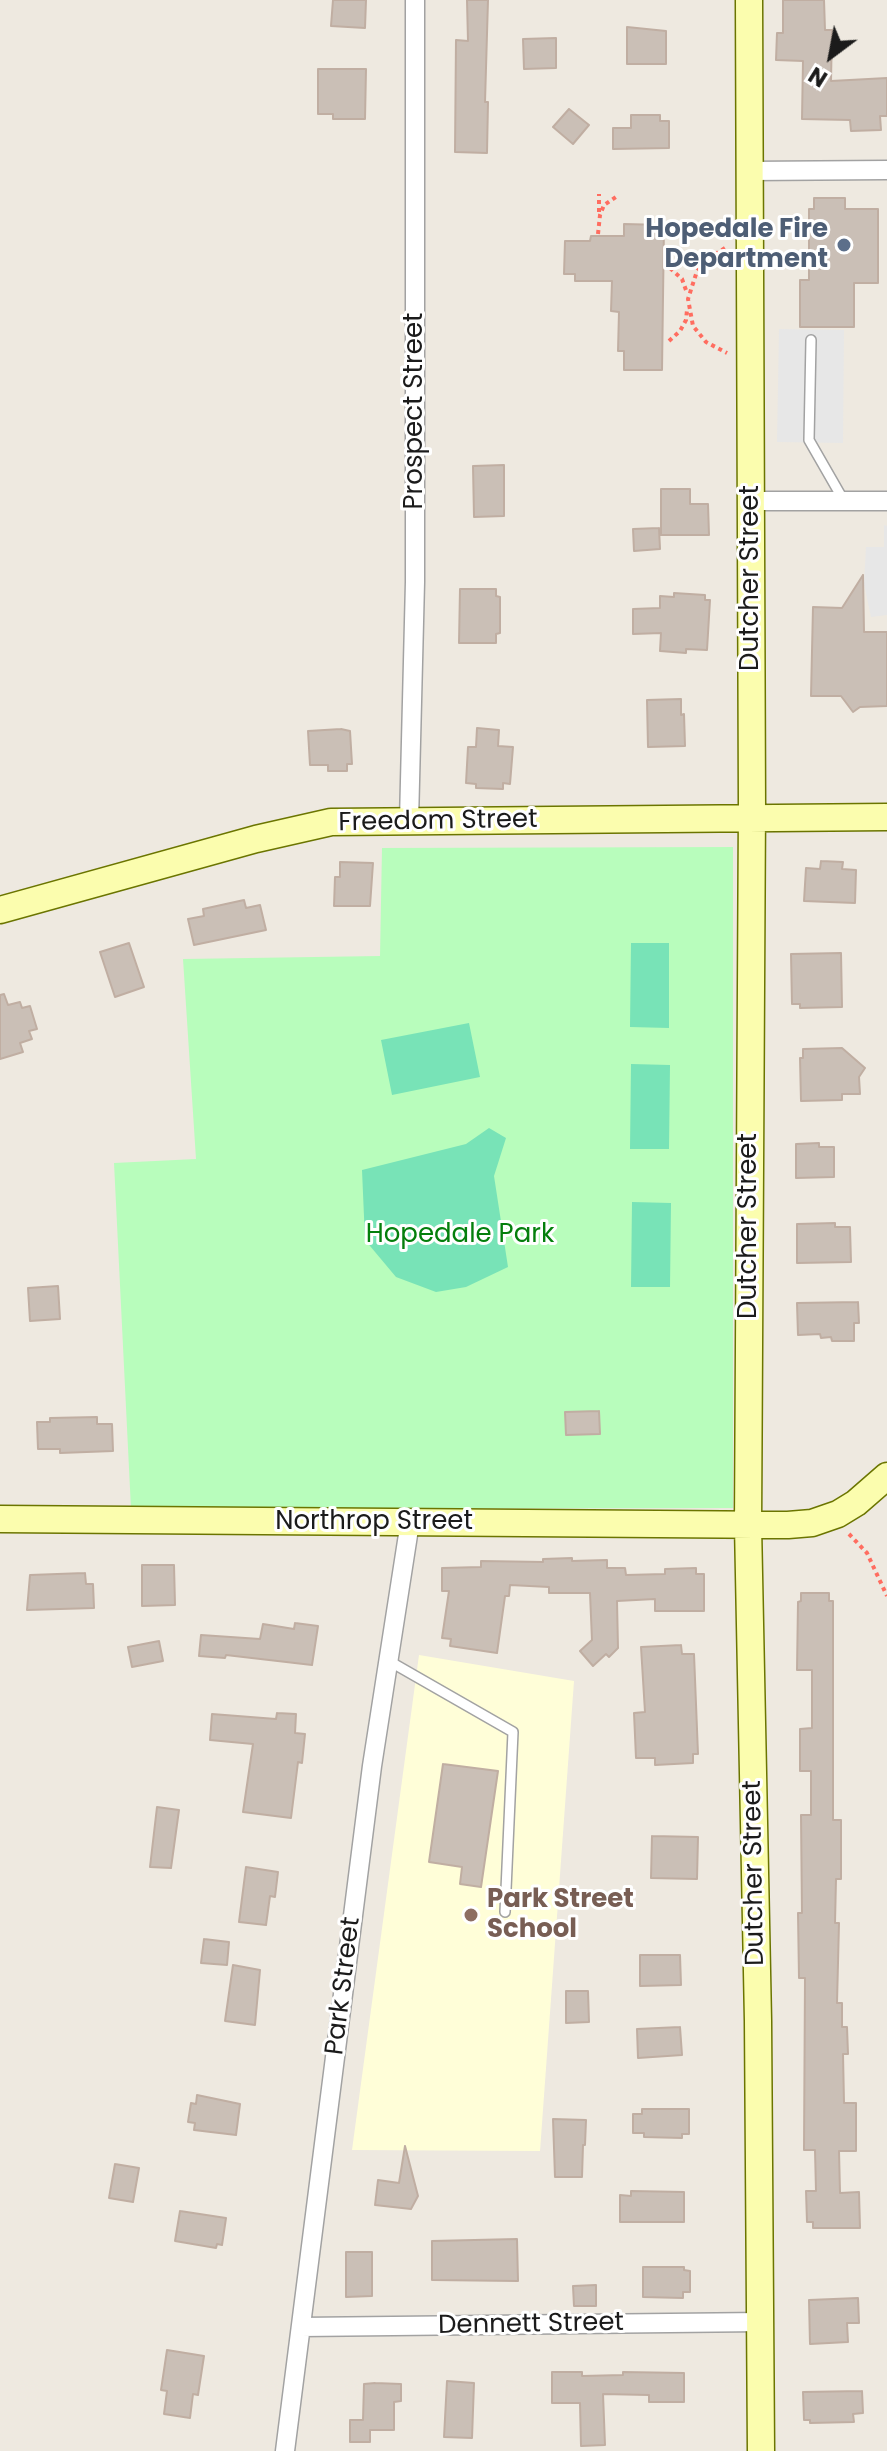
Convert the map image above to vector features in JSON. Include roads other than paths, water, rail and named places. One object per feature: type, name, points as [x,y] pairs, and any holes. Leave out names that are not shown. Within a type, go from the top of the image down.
[{"type":"street","name":"Prospect Street","points":[[409,821],[415,582],[415,0]]},
{"type":"street","name":"Dutcher Street","points":[[749,0],[752,819],[748,1525],[762,2322],[761,2451]]},
{"type":"street","points":[[749,171],[887,170]]},
{"type":"street","points":[[752,501],[887,501]]},
{"type":"street","name":"Freedom Street","points":[[0,910],[256,839],[344,821],[887,817]]},
{"type":"street","name":"Northrop Street","points":[[0,1519],[812,1523],[838,1514],[856,1503],[887,1476]]},
{"type":"street","name":"Park Street","points":[[285,2451],[372,1766],[410,1522]]},
{"type":"street","name":"Dennett Street","points":[[301,2327],[762,2322]]},
{"type":"lane","points":[[811,340],[809,440],[844,501]]},
{"type":"lane","points":[[389,1661],[513,1732],[505,1912]]},
{"type":"place","name":"Hopedale Fire Department","points":[[844,245]]},
{"type":"place","name":"Park Street School","points":[[471,1915]]},
{"type":"park label","name":"Hopedale Park","points":[[460,1235]]}]
